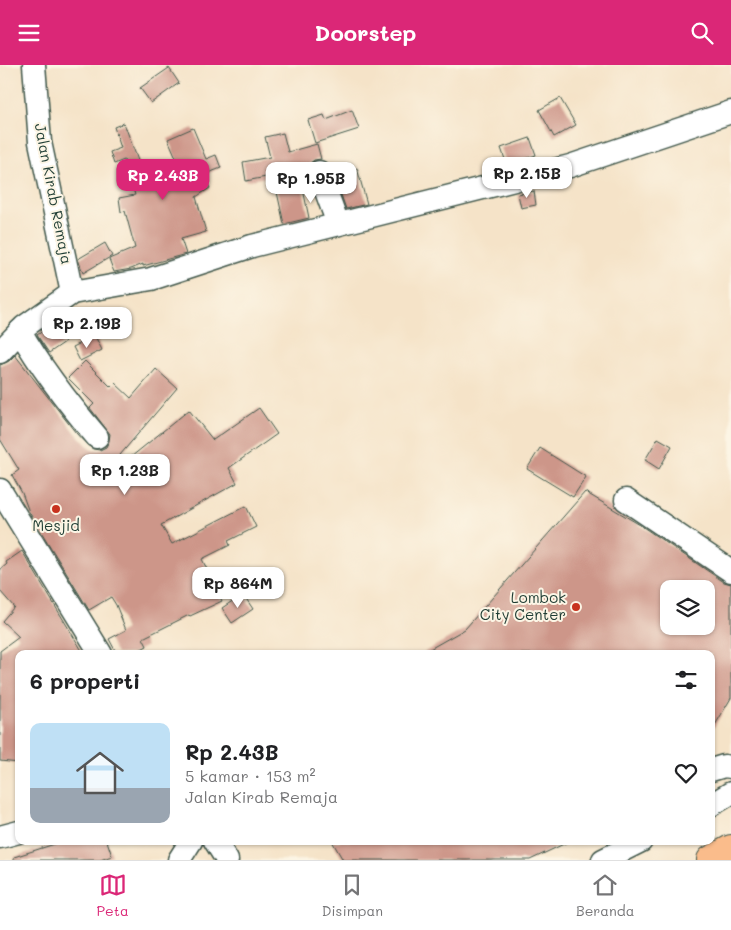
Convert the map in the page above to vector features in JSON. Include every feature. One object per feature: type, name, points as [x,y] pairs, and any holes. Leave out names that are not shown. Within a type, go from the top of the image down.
[{"type":"highway","points":[[711,860],[731,849]]},
{"type":"street","name":"Jalan Kirab Remaja","points":[[34,65],[40,142],[72,293]]},
{"type":"street","points":[[0,352],[37,316],[72,293],[151,279],[252,247],[338,223],[570,166],[731,112]]},
{"type":"street","points":[[319,172],[338,223]]},
{"type":"street","points":[[20,331],[51,381],[97,437]]},
{"type":"street","points":[[0,490],[99,650]]},
{"type":"street","points":[[626,500],[731,571]]},
{"type":"street","points":[[715,769],[724,766],[731,767]]},
{"type":"street","points":[[715,803],[731,793]]},
{"type":"street","points":[[0,837],[15,833]]},
{"type":"street","points":[[179,860],[188,845]]},
{"type":"street","points":[[218,845],[227,860]]},
{"type":"street","points":[[603,860],[633,845]]},
{"type":"building","points":[[169,68],[179,83],[151,103],[140,88]]},
{"type":"building","points":[[560,98],[576,125],[554,137],[539,110]]},
{"type":"building","points":[[352,110],[359,129],[315,143],[308,120],[324,115],[326,120]]},
{"type":"building","points":[[124,123],[140,166],[143,165],[148,181],[181,169],[168,139],[193,128],[206,159],[216,155],[221,168],[203,175],[210,188],[196,197],[206,232],[181,239],[186,254],[114,272],[109,259],[135,248],[125,211],[121,212],[119,198],[135,195],[124,160],[114,164],[110,152],[121,148],[114,127]]},
{"type":"building","points":[[283,133],[288,152],[317,144],[321,159],[314,160],[306,169],[311,187],[303,189],[309,218],[284,224],[275,183],[272,184],[271,176],[246,181],[243,162],[270,157],[265,137]]},
{"type":"building","points":[[530,138],[536,155],[507,165],[501,148]]},
{"type":"building","points":[[357,168],[367,204],[346,209],[334,175]]},
{"type":"building","points":[[534,191],[536,205],[521,208],[518,194]]},
{"type":"building","points":[[105,243],[112,256],[83,273],[78,259]]},
{"type":"building","points":[[53,324],[65,342],[49,353],[37,335]]},
{"type":"building","points":[[95,336],[102,350],[80,361],[73,347]]},
{"type":"building","points":[[15,355],[76,433],[87,445],[93,449],[100,450],[106,447],[110,434],[90,408],[94,404],[68,378],[85,361],[111,387],[115,383],[131,398],[156,369],[177,388],[120,455],[126,461],[189,410],[213,440],[259,408],[277,434],[229,468],[237,483],[161,525],[172,544],[246,506],[256,527],[228,541],[230,545],[202,559],[222,601],[143,638],[147,646],[140,650],[115,650],[109,639],[126,630],[116,605],[111,597],[89,610],[29,512],[22,493],[12,475],[19,470],[0,439],[0,365],[9,361]]},
{"type":"building","points":[[658,438],[672,446],[659,469],[645,460]]},
{"type":"building","points":[[540,448],[586,477],[573,497],[527,469]]},
{"type":"building","name":"Lombok City Center","points":[[585,492],[640,525],[724,582],[731,584],[731,698],[715,725],[715,650],[428,650],[465,629]]},
{"type":"building","points":[[22,551],[82,650],[15,650],[15,763],[0,761],[0,651],[19,637],[2,621],[14,607],[0,591],[0,570],[7,564],[6,562]]},
{"type":"building","points":[[243,594],[253,609],[232,623],[222,608]]},
{"type":"building","points":[[52,845],[108,845],[112,856],[100,860],[14,860],[14,857]]},
{"type":"building","points":[[334,845],[562,845],[530,860],[343,860]]},
{"type":"place","name":"Mesjid","points":[[56,509]]},
{"type":"place","name":"Lombok City Center","points":[[576,607]]}]
